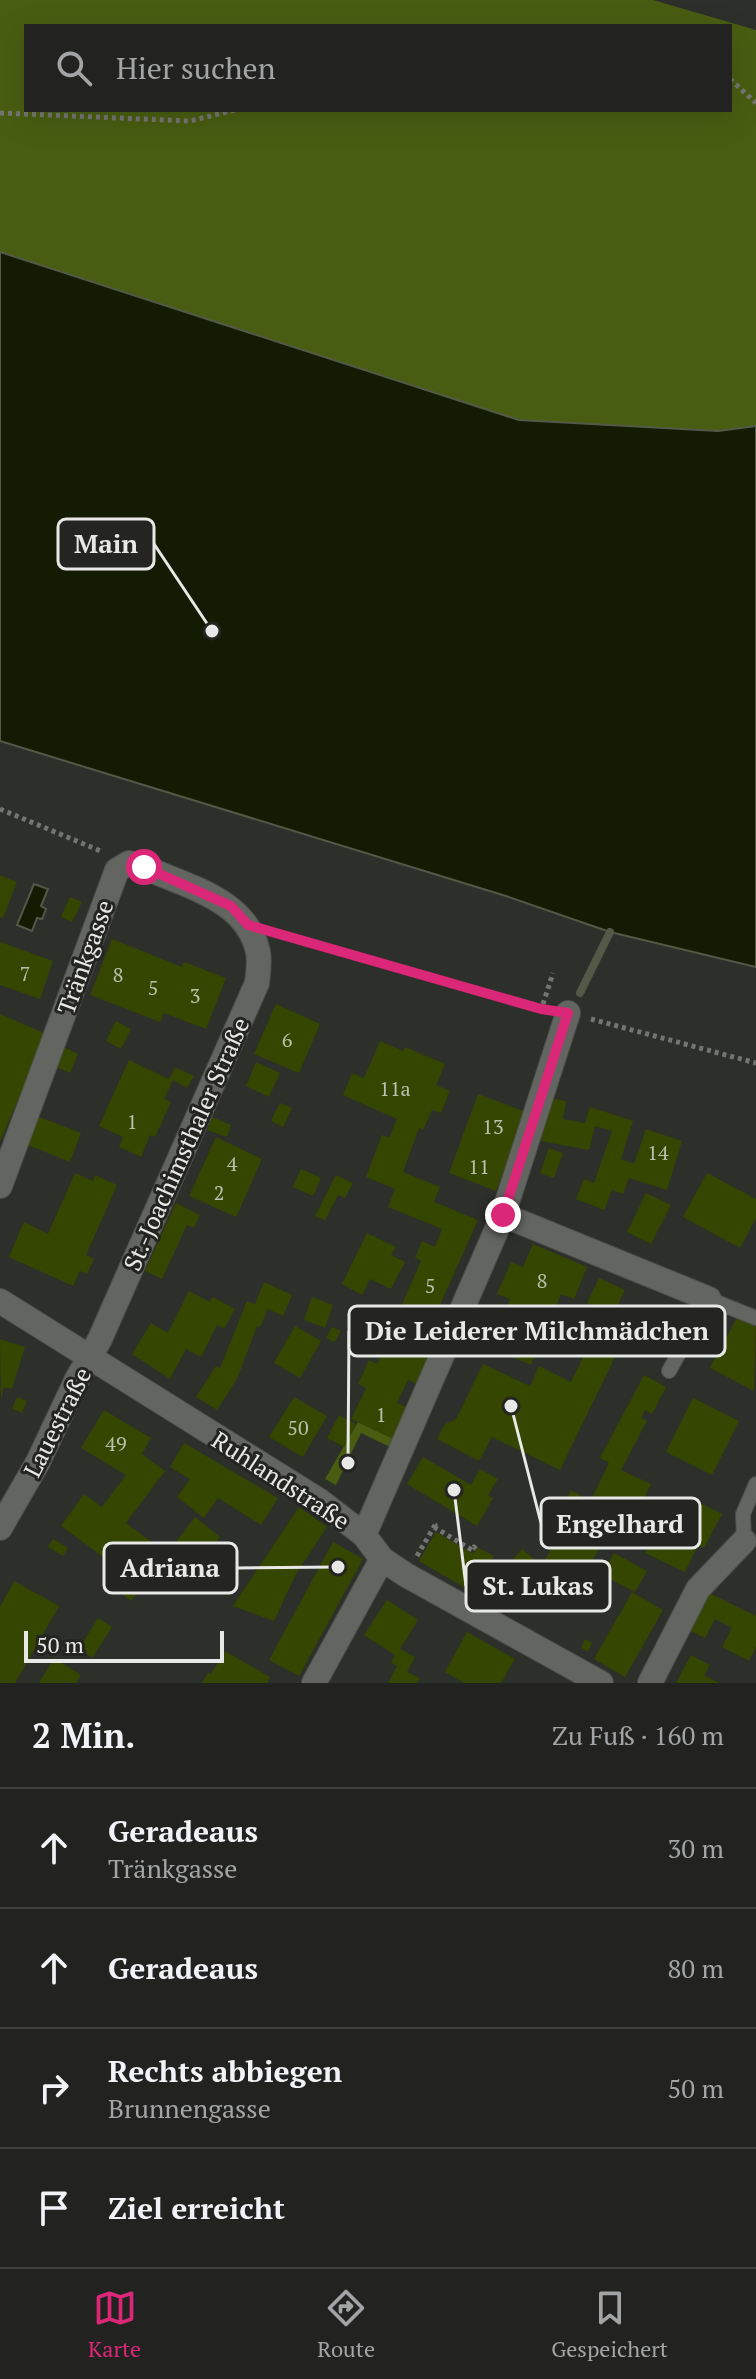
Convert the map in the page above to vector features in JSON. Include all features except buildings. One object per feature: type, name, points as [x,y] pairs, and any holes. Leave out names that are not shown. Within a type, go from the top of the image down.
[{"type":"street","points":[[129,863],[231,906],[248,925]]},
{"type":"street","name":"Tränkgasse","points":[[0,1186],[117,870],[129,863]]},
{"type":"street","name":"St.-Joachimsthaler Straße","points":[[89,1358],[257,983],[259,954],[248,925]]},
{"type":"street","points":[[364,1535],[503,1215],[568,1013]]},
{"type":"street","points":[[503,1215],[709,1299]]},
{"type":"street","name":"Ruhlandstraße","points":[[0,1301],[320,1501],[364,1535],[382,1559],[429,1589],[601,1683]]},
{"type":"street","name":"Lauestraße","points":[[0,1528],[38,1462],[89,1358]]},
{"type":"street","points":[[650,1683],[698,1589],[744,1541]]},
{"type":"street","points":[[314,1683],[382,1559]]},
{"type":"lane","points":[[669,1371],[709,1299],[756,1318]]},
{"type":"lane","points":[[744,1541],[743,1514],[756,1484]]},
{"type":"path","points":[[732,81],[756,103]]},
{"type":"path","points":[[0,113],[190,121],[227,112]]},
{"type":"path","points":[[0,809],[129,863]]},
{"type":"path","points":[[248,925],[541,1009],[568,1013],[756,1063]]},
{"type":"path","points":[[541,1009],[553,973]]},
{"type":"path","points":[[420,1550],[434,1525],[472,1550],[475,1548]]},
{"type":"green space","points":[[0,0],[653,0],[756,30],[756,426],[718,431],[519,420],[0,252]]},
{"type":"green space","points":[[358,1422],[394,1439],[390,1447],[361,1433],[336,1485],[325,1479]]},
{"type":"shaded area","points":[[0,252],[519,420],[718,431],[756,426],[756,967],[610,932],[506,896],[0,741]]},
{"type":"shaded area","points":[[34,884],[48,889],[41,906],[46,909],[42,919],[37,918],[32,931],[17,925]]},
{"type":"waterway","points":[[580,993],[610,932]]},
{"type":"place","name":"Main","points":[[212,631]]},
{"type":"place","name":"Engelhard","points":[[511,1406]]},
{"type":"place","name":"Die Leiderer Milchmädchen","points":[[348,1463]]},
{"type":"place","name":"St. Lukas","points":[[454,1490]]},
{"type":"place","name":"Adriana","points":[[338,1567]]},
{"type":"route","points":[[144,867],[231,906],[248,925],[541,1009],[568,1013],[503,1215]]}]
